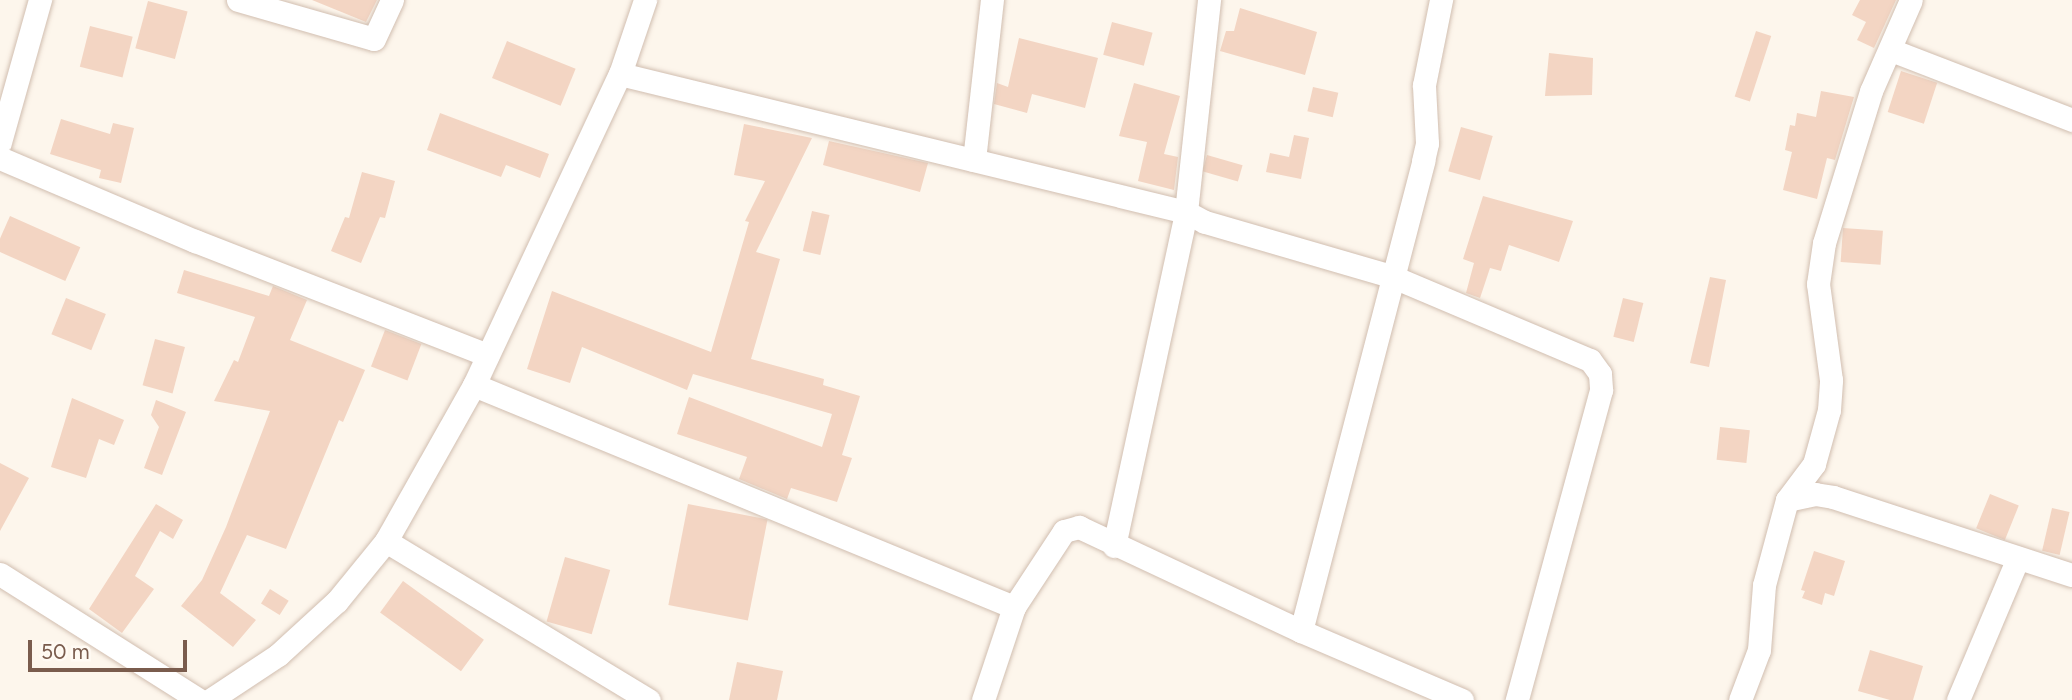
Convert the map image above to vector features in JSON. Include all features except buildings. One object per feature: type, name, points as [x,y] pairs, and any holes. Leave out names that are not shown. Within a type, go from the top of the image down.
[{"type":"street","points":[[2,128],[40,0]]},
{"type":"street","points":[[238,0],[374,38],[391,0]]},
{"type":"street","points":[[210,700],[278,654],[337,601],[386,541],[474,385],[620,74],[645,0]]},
{"type":"street","points":[[974,160],[992,0]]},
{"type":"street","points":[[1114,546],[1186,212],[1209,0]]},
{"type":"street","points":[[1301,631],[1427,144],[1424,85],[1441,0]]},
{"type":"street","points":[[1740,700],[1759,650],[1764,585],[1787,500],[1814,464],[1829,410],[1831,380],[1818,284],[1824,243],[1871,91],[1911,0]]},
{"type":"street","points":[[1891,50],[2072,120]]},
{"type":"street","points":[[620,74],[1186,212],[1205,222],[1391,276],[1590,359],[1600,374],[1601,390],[1517,700]]},
{"type":"street","points":[[0,158],[195,241],[488,355]]},
{"type":"street","points":[[474,385],[1014,607]]},
{"type":"street","points":[[1787,500],[1815,494],[1833,497],[2072,575]]},
{"type":"street","points":[[983,700],[1014,607],[1064,531],[1079,527],[1114,546],[1301,631],[1462,700]]},
{"type":"street","points":[[386,541],[640,698]]},
{"type":"street","points":[[1958,700],[2018,558]]},
{"type":"street","points":[[0,574],[199,700]]}]
